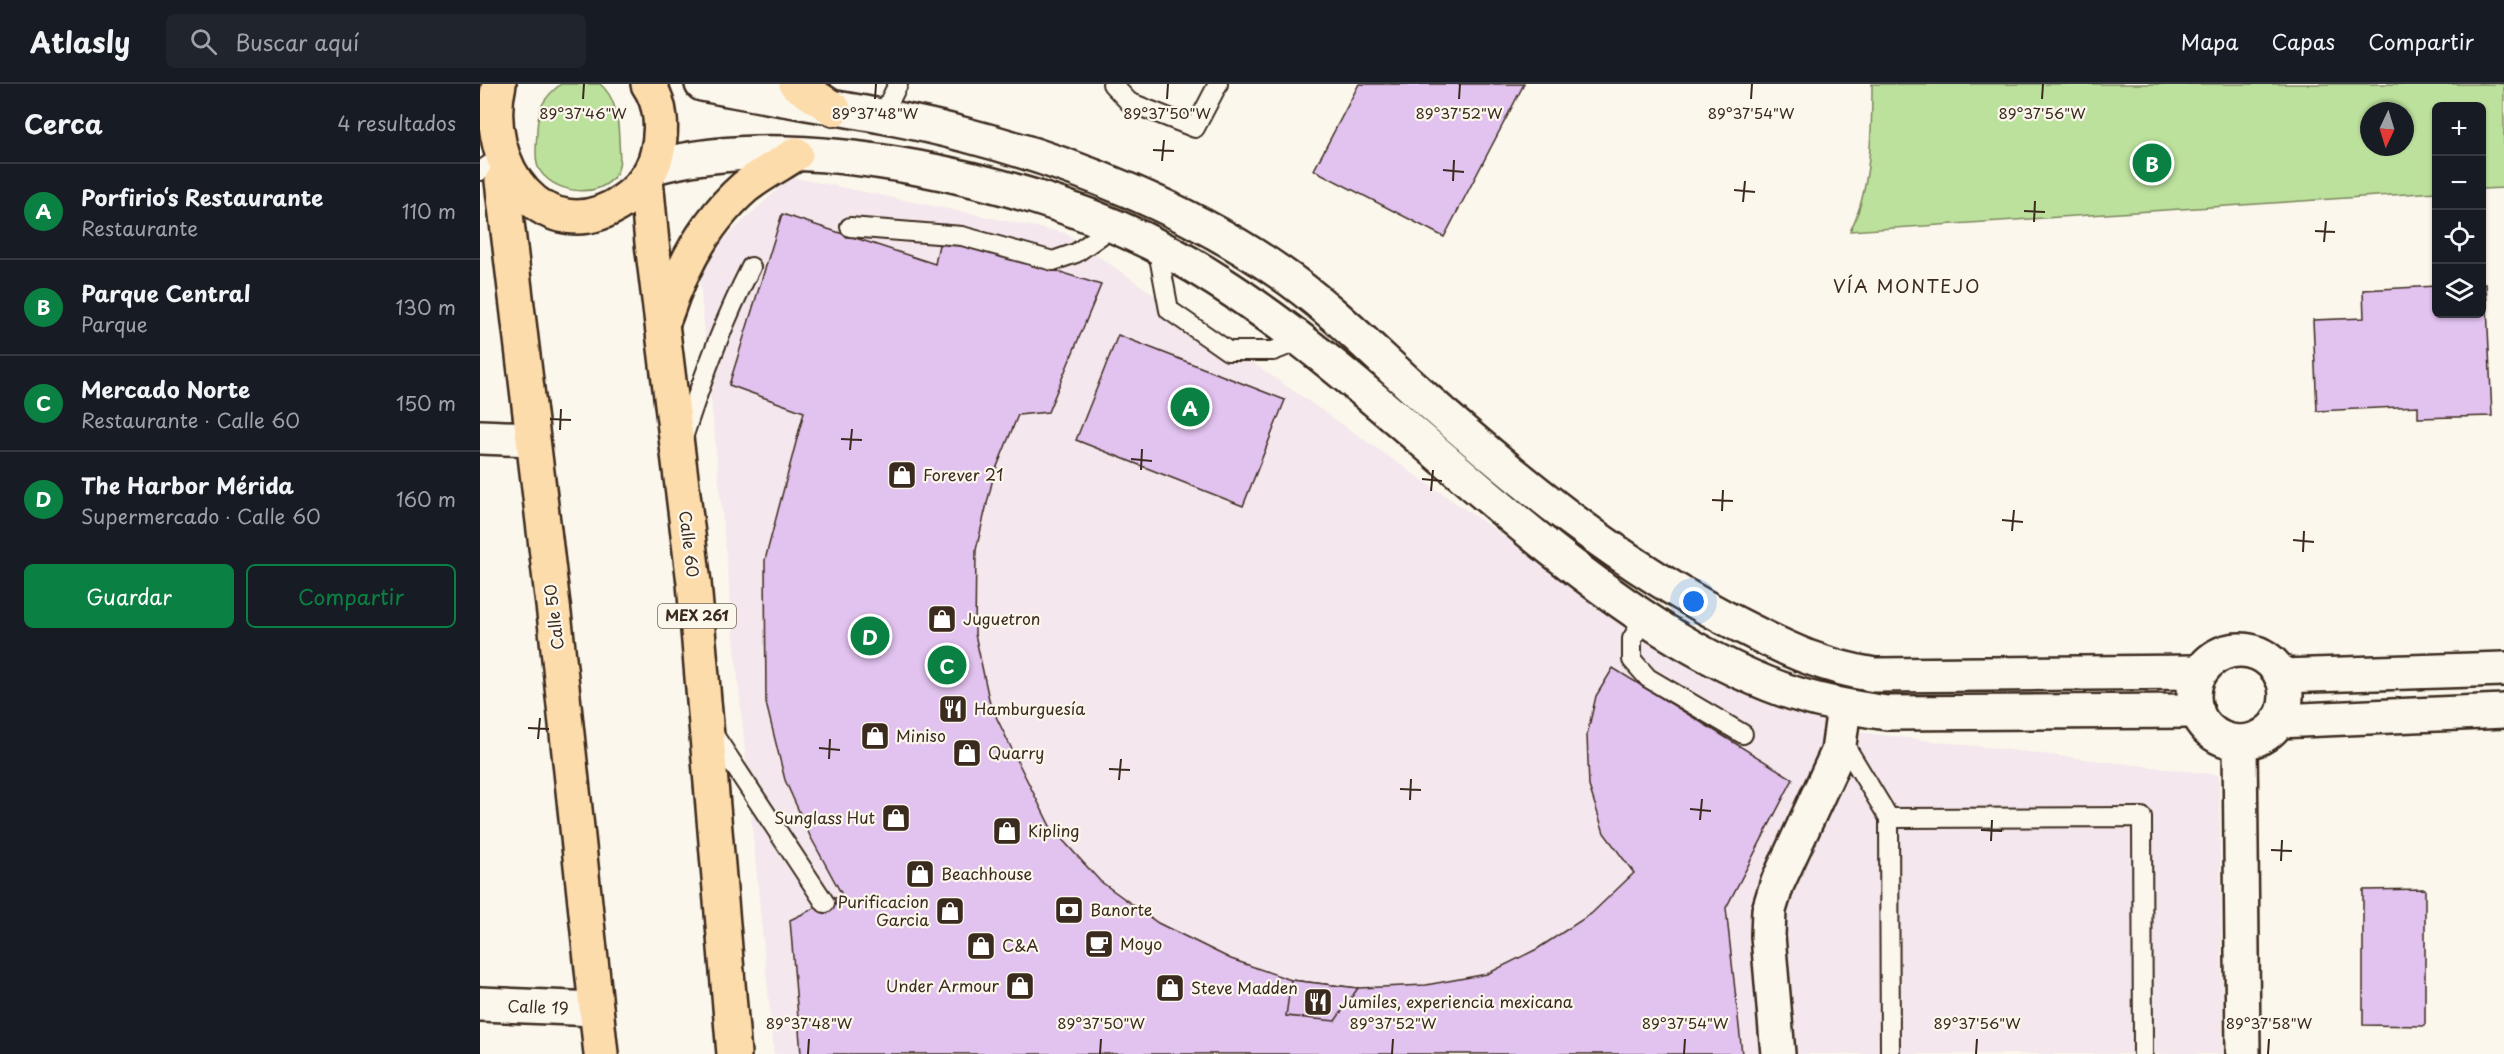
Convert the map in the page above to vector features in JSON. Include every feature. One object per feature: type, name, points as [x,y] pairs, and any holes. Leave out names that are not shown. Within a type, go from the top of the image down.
[{"type":"main road","points":[[491,172],[517,197],[535,208],[554,215],[575,217],[596,214],[615,207],[632,195],[650,173],[661,141],[660,114],[648,84]]},
{"type":"main road","points":[[796,84],[834,109]]},
{"type":"main road","name":"Calle 50","points":[[489,100],[486,143],[532,439],[601,1054]]},
{"type":"main road","points":[[662,324],[680,275],[703,234],[745,187],[796,154]]},
{"type":"main road","name":"Calle 60","points":[[650,173],[662,324],[694,583],[734,1054]]},
{"type":"street","points":[[702,84],[968,135],[1146,197],[1213,232],[1280,273],[1527,485],[1629,561],[1711,612],[1804,658],[1843,670],[1875,675],[2200,672]]},
{"type":"street","points":[[650,173],[682,159],[705,157],[796,154],[873,159],[964,177],[1064,207],[1114,226],[1157,246],[1218,280],[1299,340],[1378,403],[1495,504],[1614,599],[1719,663],[1785,691],[1842,722],[1887,713],[1952,715],[2197,711]]},
{"type":"street","points":[[480,437],[532,439]]},
{"type":"street","points":[[2235,650],[2262,656],[2273,664],[2282,676],[2286,691],[2285,707],[2278,721],[2268,732],[2255,739],[2240,742],[2226,740],[2213,733],[2203,723],[2197,711],[2194,698],[2200,672],[2210,661],[2221,654],[2235,650]]},
{"type":"street","points":[[2282,676],[2504,669]]},
{"type":"street","points":[[2278,721],[2504,711]]},
{"type":"street","points":[[1778,1054],[1768,936],[1769,910],[1777,884],[1829,775],[1842,722]]},
{"type":"street","points":[[2240,742],[2244,1054]]},
{"type":"street","name":"Calle 19","points":[[480,1004],[596,1009]]},
{"type":"lane","points":[[882,117],[898,84]]},
{"type":"lane","points":[[1112,84],[1129,102],[1195,128],[1218,84]]},
{"type":"lane","points":[[850,227],[962,236],[1053,261],[1076,253],[1114,226]]},
{"type":"lane","points":[[1157,246],[1168,310],[1228,351],[1273,351],[1299,340]]},
{"type":"lane","points":[[678,454],[703,376],[731,306],[751,267]]},
{"type":"lane","points":[[1644,619],[1632,639],[1632,660],[1648,678],[1743,734]]},
{"type":"lane","points":[[1842,722],[1889,818],[1890,1054]]},
{"type":"lane","points":[[706,723],[825,903]]},
{"type":"lane","points":[[1889,818],[2142,817],[2144,1054]]},
{"type":"shaded area","points":[[791,177],[1065,233],[1660,644],[1857,732],[2219,775],[2223,1054],[774,1054],[698,263]]},
{"type":"green space","points":[[561,84],[600,84],[613,102],[618,123],[619,166],[609,183],[599,188],[587,191],[564,188],[544,176],[538,167],[536,149],[540,109],[550,94]]},
{"type":"green space","points":[[1872,84],[2504,84],[2504,188],[2486,189],[2486,102],[2432,102],[2432,192],[1850,231],[1862,197],[1871,140]]},
{"type":"building","points":[[1359,84],[1524,84],[1444,237],[1314,170]]},
{"type":"building","points":[[782,214],[935,264],[941,235],[1101,285],[1048,412],[1018,415],[994,474],[976,550],[975,634],[990,704],[1050,826],[1100,881],[1158,923],[1231,959],[1291,980],[1358,988],[1426,985],[1487,974],[1537,949],[1591,914],[1634,873],[1604,833],[1589,786],[1587,735],[1596,696],[1613,668],[1793,779],[1726,908],[1742,1054],[801,1054],[790,920],[842,895],[810,836],[785,780],[766,703],[765,560],[804,412],[729,385]]},
{"type":"building","points":[[2486,284],[2492,416],[2418,418],[2418,406],[2317,411],[2313,320],[2364,318],[2363,290],[2432,286],[2432,318],[2486,318]]},
{"type":"building","points":[[1118,335],[1285,400],[1243,506],[1076,440]]},
{"type":"building","points":[[2425,889],[2425,1026],[2363,1025],[2363,890]]},
{"type":"building","name":"Jumiles, experiencia mexicana","points":[[1291,980],[1358,988],[1335,1021],[1286,1016]]},
{"type":"place","name":"Parque Central","points":[[2152,163]]},
{"type":"place","name":"Porfirio‘s Restaurante","points":[[1190,407]]},
{"type":"place","name":"Forever 21","points":[[902,475]]},
{"type":"place","name":"Juguetron","points":[[942,619]]},
{"type":"place","name":"The Harbor Mérida","points":[[870,636]]},
{"type":"place","name":"Mercado Norte","points":[[947,665]]},
{"type":"place","name":"Hamburguesía","points":[[953,709]]},
{"type":"place","name":"Miniso","points":[[875,736]]},
{"type":"place","name":"Quarry","points":[[967,753]]},
{"type":"place","name":"Sunglass Hut","points":[[896,818]]},
{"type":"place","name":"Kipling","points":[[1007,831]]},
{"type":"place","name":"Beachhouse","points":[[920,874]]},
{"type":"place","name":"Banorte","points":[[1069,910]]},
{"type":"place","name":"Purificacion Garcia","points":[[950,911]]},
{"type":"place","name":"Moyo","points":[[1099,944]]},
{"type":"place","name":"C&A","points":[[981,946]]},
{"type":"place","name":"Under Armour","points":[[1020,986]]},
{"type":"place","name":"Steve Madden","points":[[1170,988]]},
{"type":"place","name":"Jumiles, experiencia mexicana","points":[[1318,1002]]},
{"type":"district","name":"VÍA MONTEJO","points":[[1907,287]]}]
